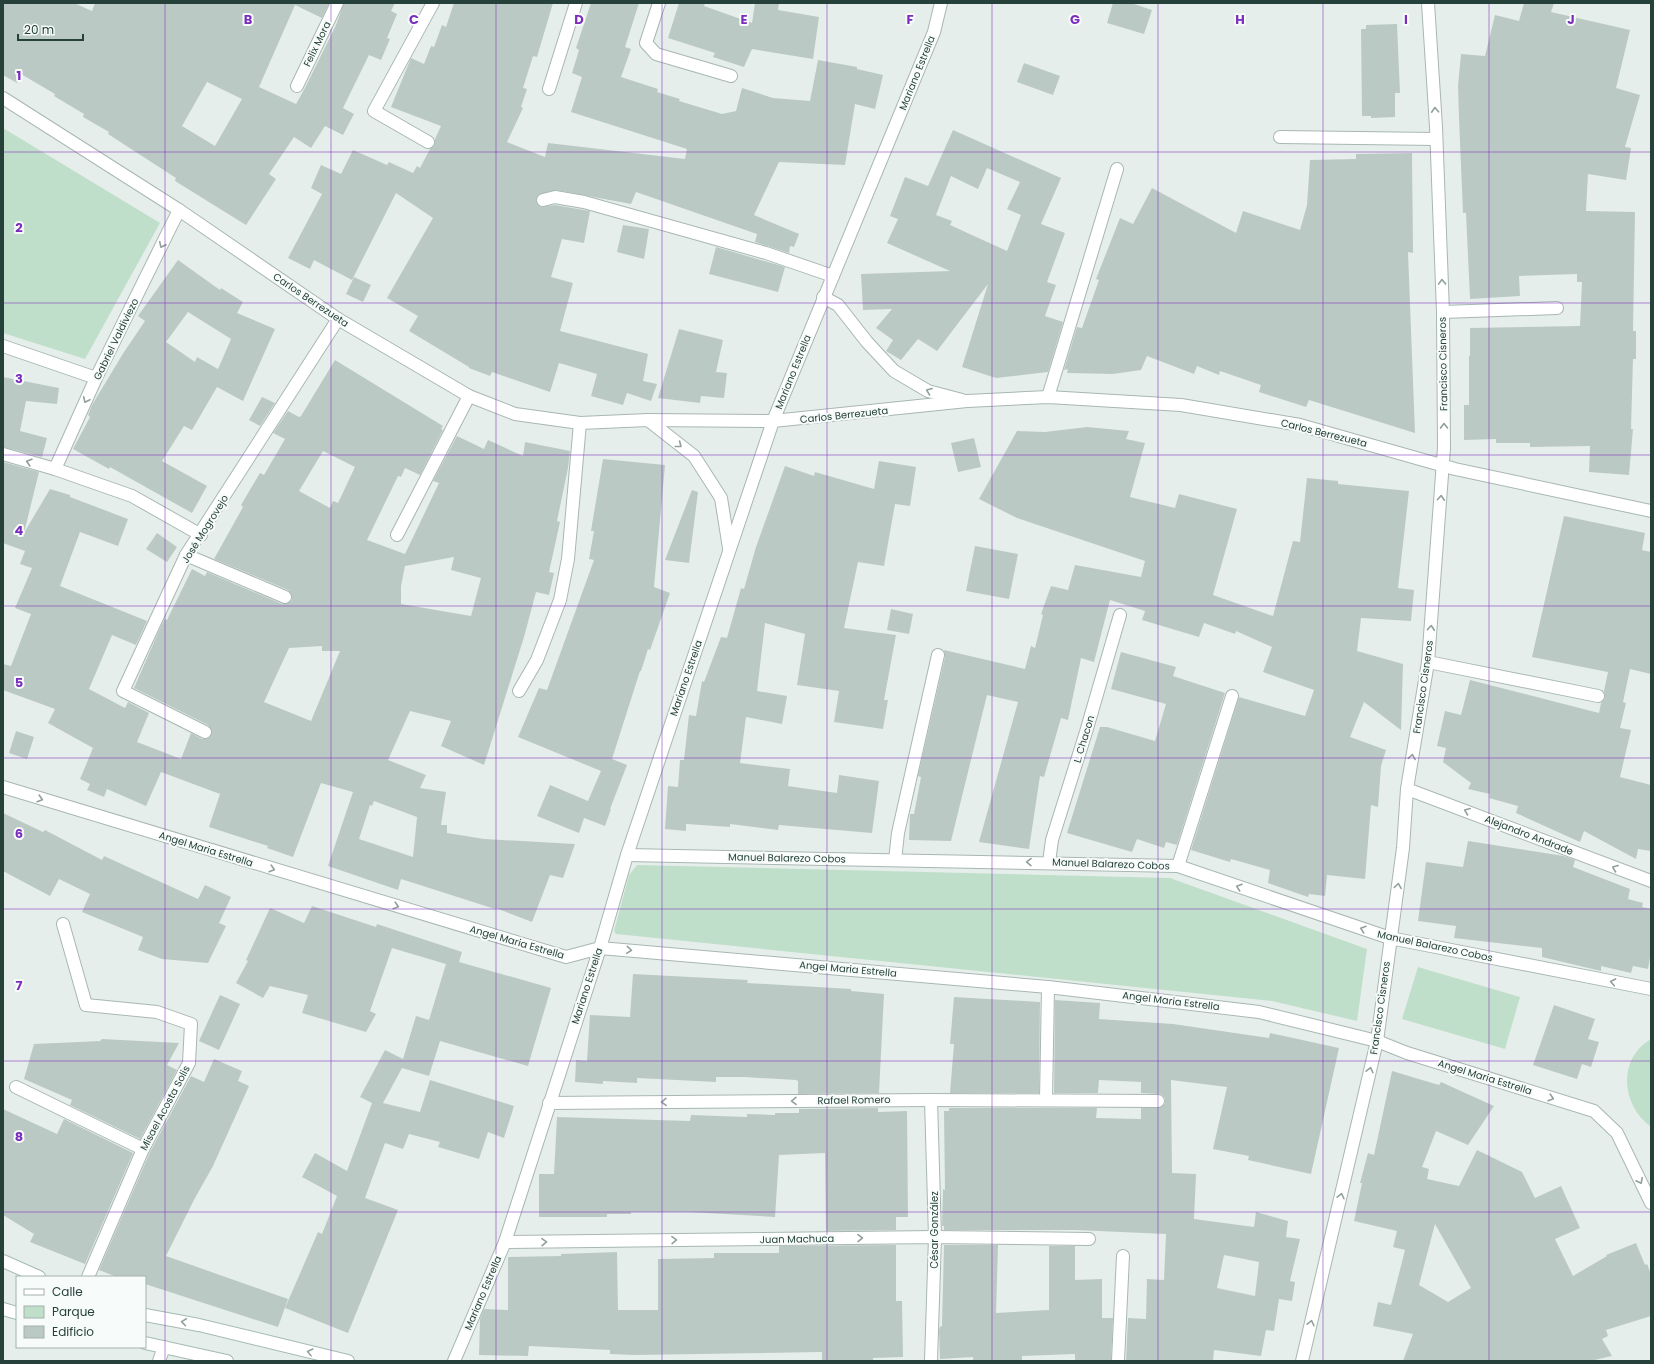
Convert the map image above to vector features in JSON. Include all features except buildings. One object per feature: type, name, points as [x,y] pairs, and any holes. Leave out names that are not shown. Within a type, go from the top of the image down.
[{"type":"street","name":"Felix Mora","points":[[297,86],[337,3]]},
{"type":"street","points":[[428,142],[374,111],[433,3]]},
{"type":"street","points":[[549,89],[576,3]]},
{"type":"street","points":[[659,3],[646,44],[656,54],[732,76]]},
{"type":"street","name":"Mariano Estrella","points":[[454,1361],[505,1242],[600,948],[627,855],[773,421],[823,297],[934,32],[941,3]]},
{"type":"street","name":"Francisco Cisneros","points":[[1302,1361],[1377,1041],[1403,848],[1407,789],[1428,662],[1444,448],[1443,312],[1436,139],[1428,3]]},
{"type":"street","name":"Carlos Berrezueta","points":[[3,98],[179,210],[338,319],[469,396],[515,414],[580,423],[648,420],[773,421],[967,401],[1048,397],[1181,405],[1300,425],[1442,465],[1651,511]]},
{"type":"street","points":[[1280,138],[1436,139]]},
{"type":"street","points":[[1048,397],[1117,169]]},
{"type":"street","points":[[543,200],[554,197],[584,202],[766,253],[833,276]]},
{"type":"street","name":"Gabriel Valdiviezo","points":[[55,469],[96,378],[179,210]]},
{"type":"street","name":"Carlos Berrezueta","points":[[823,297],[838,305],[866,342],[894,371],[928,391],[967,401]]},
{"type":"street","points":[[1443,312],[1557,308]]},
{"type":"street","name":"José Mogrovejo","points":[[205,732],[123,690],[186,555],[201,535],[338,319]]},
{"type":"street","points":[[3,346],[96,378]]},
{"type":"street","points":[[397,535],[469,396]]},
{"type":"street","points":[[648,420],[694,456],[721,498],[729,551]]},
{"type":"street","points":[[519,691],[537,660],[560,600],[568,560],[580,423]]},
{"type":"street","points":[[3,454],[55,469],[132,496],[201,535]]},
{"type":"street","points":[[186,555],[285,598]]},
{"type":"street","name":"L. Chacon","points":[[1048,862],[1052,840],[1086,732],[1120,615]]},
{"type":"street","points":[[894,860],[898,833],[938,655]]},
{"type":"street","points":[[1428,662],[1598,696]]},
{"type":"street","points":[[1178,866],[1232,696]]},
{"type":"street","name":"Angel Maria Estrella","points":[[3,787],[566,957],[600,948],[1048,987],[1259,1012],[1377,1041],[1407,1053],[1594,1111],[1617,1133],[1651,1203]]},
{"type":"street","name":"Alejandro Andrade","points":[[1407,789],[1651,881]]},
{"type":"street","name":"Manuel Balarezo Cobos","points":[[627,855],[1048,862],[1178,866],[1390,938],[1651,989]]},
{"type":"street","name":"Misael Acosta Solis","points":[[63,924],[86,1005],[157,1012],[191,1024],[189,1062],[142,1149],[88,1276]]},
{"type":"street","points":[[1046,1100],[1048,987]]},
{"type":"street","points":[[16,1087],[142,1149]]},
{"type":"street","name":"Rafael Romero","points":[[550,1103],[931,1100],[1158,1101]]},
{"type":"street","name":"César González","points":[[931,1100],[935,1237],[931,1361]]},
{"type":"street","name":"Juan Machuca","points":[[505,1242],[935,1237],[1089,1239]]},
{"type":"street","points":[[1118,1361],[1122,1256]]},
{"type":"street","points":[[3,1261],[37,1276]]},
{"type":"street","points":[[3,1309],[16,1313]]},
{"type":"street","points":[[146,1315],[199,1324],[348,1361]]},
{"type":"street","points":[[146,1343],[227,1361]]},
{"type":"street","points":[[159,1361],[164,1347]]},
{"type":"green space","points":[[3,128],[160,223],[85,359],[3,333]]},
{"type":"green space","points":[[637,865],[1170,878],[1367,949],[1357,1021],[1272,1001],[616,934],[614,931],[629,875]]},
{"type":"green space","points":[[1418,967],[1520,997],[1505,1049],[1402,1019]]},
{"type":"green space","points":[[1651,1039],[1651,1127],[1641,1118],[1634,1107],[1629,1095],[1627,1082],[1628,1070],[1632,1058],[1640,1048]]}]
